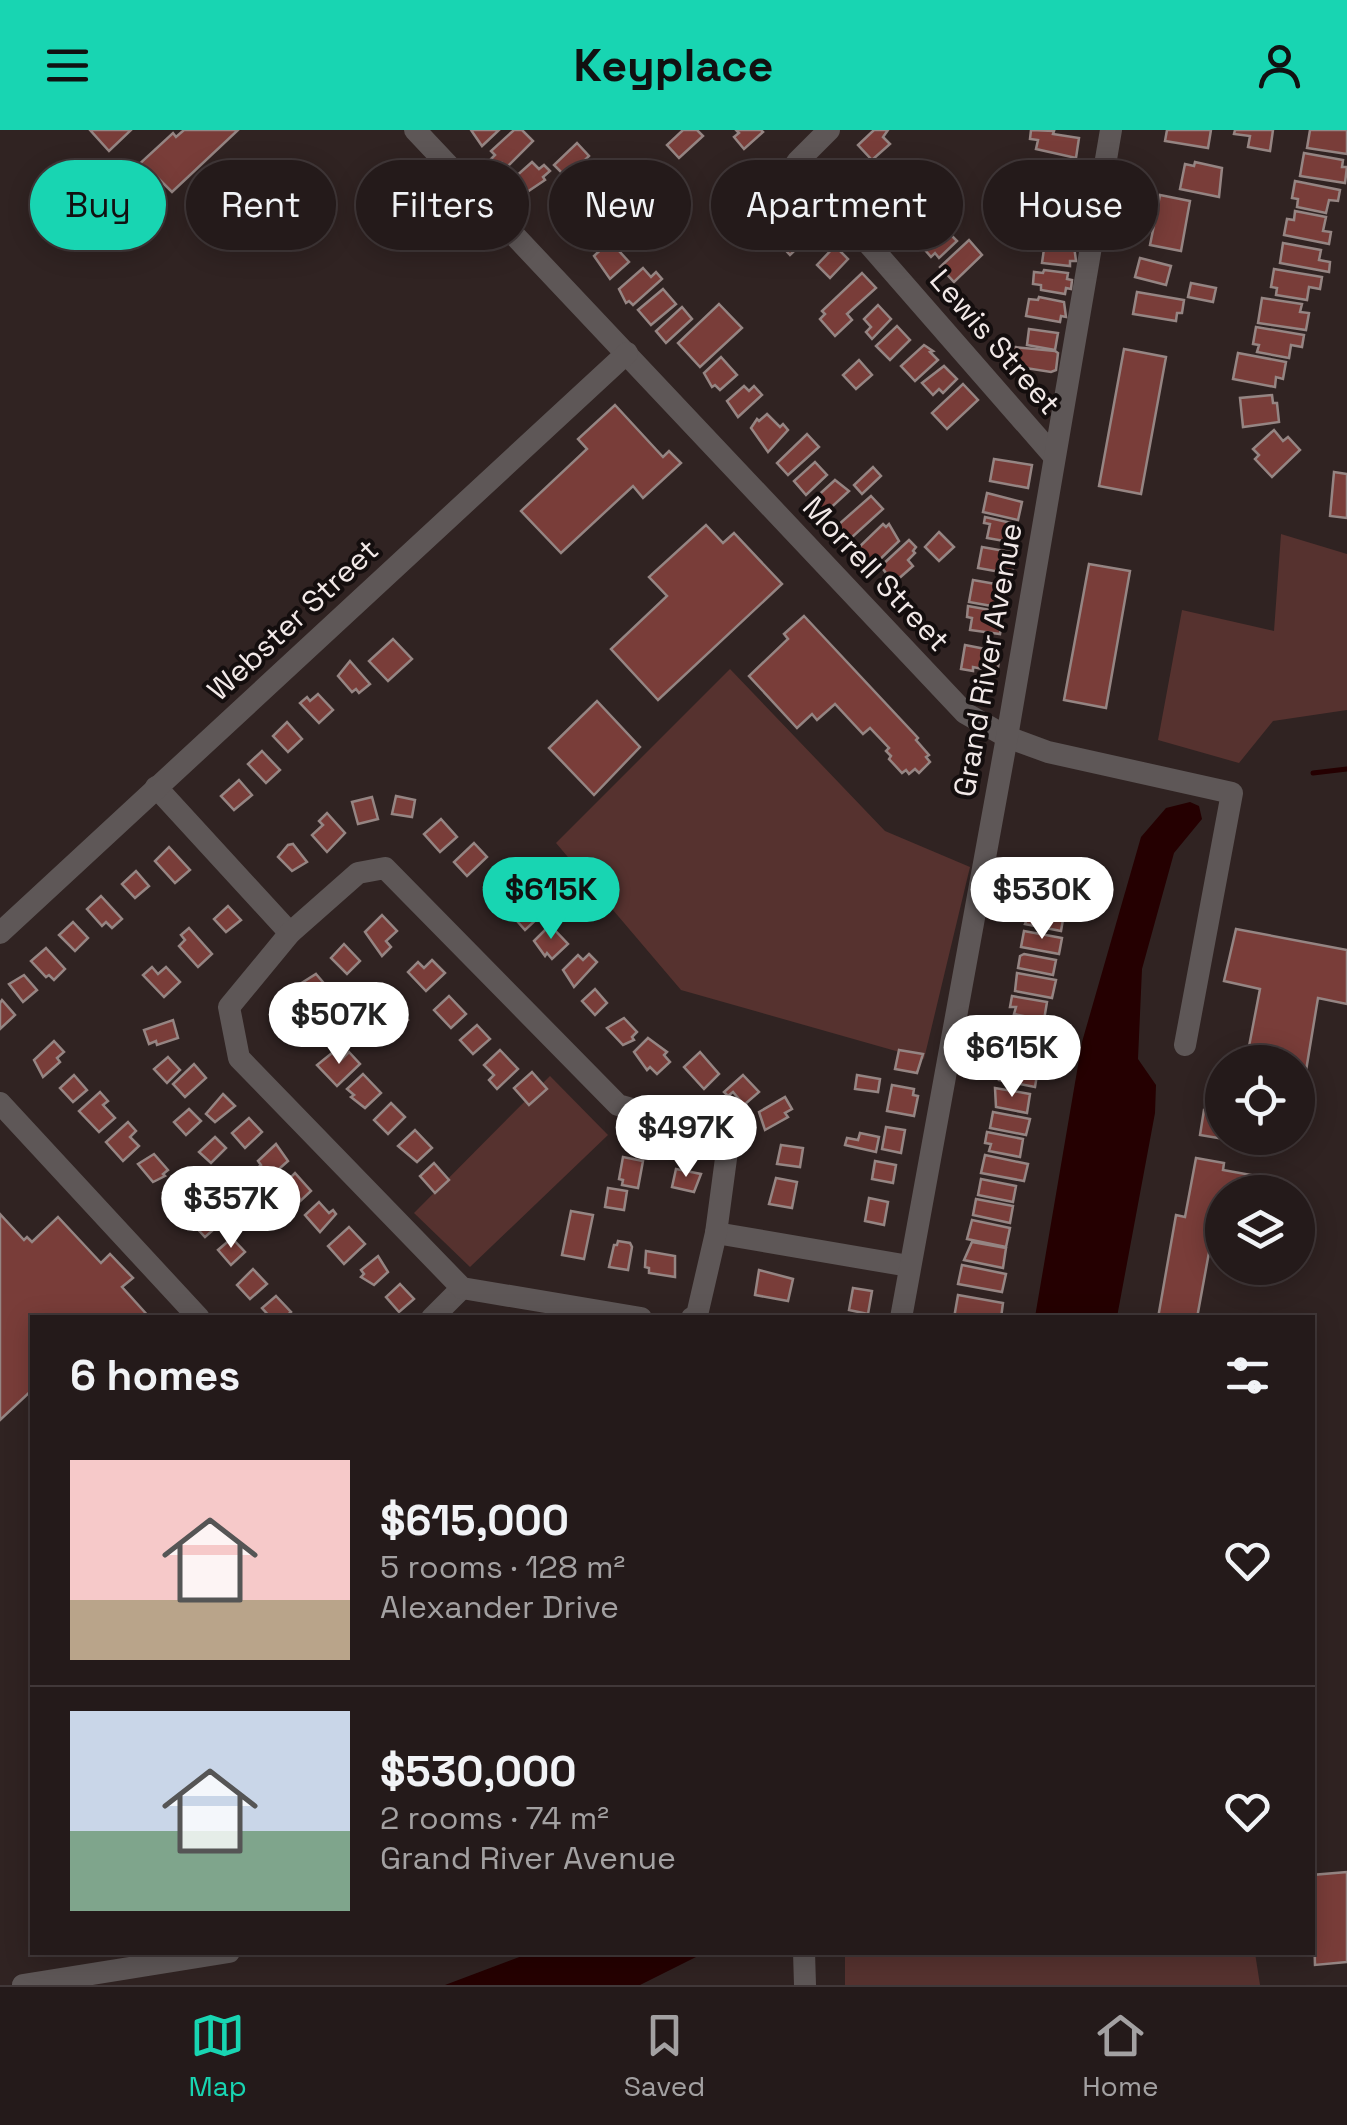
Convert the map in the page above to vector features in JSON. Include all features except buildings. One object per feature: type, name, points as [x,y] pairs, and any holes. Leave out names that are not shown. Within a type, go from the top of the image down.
[{"type":"street","name":"Morrell Street","points":[[415,130],[965,713],[1007,737],[1048,752],[1232,793],[1185,1046]]},
{"type":"street","name":"Grand River Avenue","points":[[901,1315],[1007,737],[1110,130]]},
{"type":"street","name":"Lewis Street","points":[[824,132],[798,162],[1053,455]]},
{"type":"street","name":"Webster Street","points":[[0,933],[627,353]]},
{"type":"street","points":[[156,788],[290,933]]},
{"type":"street","points":[[623,1315],[462,1288],[239,1058],[229,1007],[290,933],[358,874],[385,868],[618,1104],[706,1130],[727,1151],[716,1233],[697,1315]]},
{"type":"street","points":[[0,1103],[196,1315]]},
{"type":"street","points":[[716,1233],[909,1266]]},
{"type":"street","points":[[435,1315],[462,1288]]},
{"type":"street","points":[[23,1985],[210,1955]]},
{"type":"street","points":[[804,1955],[805,1985]]},
{"type":"shaded area","points":[[1281,534],[1347,554],[1347,710],[1273,721],[1239,763],[1158,740],[1182,610],[1274,631]]},
{"type":"shaded area","points":[[730,669],[885,831],[970,867],[924,1059],[681,990],[556,843]]},
{"type":"shaded area","points":[[1190,802],[1199,806],[1202,819],[1174,853],[1142,969],[1138,1059],[1156,1085],[1155,1113],[1117,1315],[1035,1315],[1082,1042],[1141,837],[1166,808]]},
{"type":"shaded area","points":[[550,1076],[608,1135],[470,1267],[414,1213]]},
{"type":"shaded area","points":[[525,1955],[700,1955],[640,1985],[445,1985]]},
{"type":"shaded area","points":[[845,1955],[1255,1955],[1260,1985],[845,1985]]},
{"type":"waterway","points":[[1313,773],[1347,769]]}]
